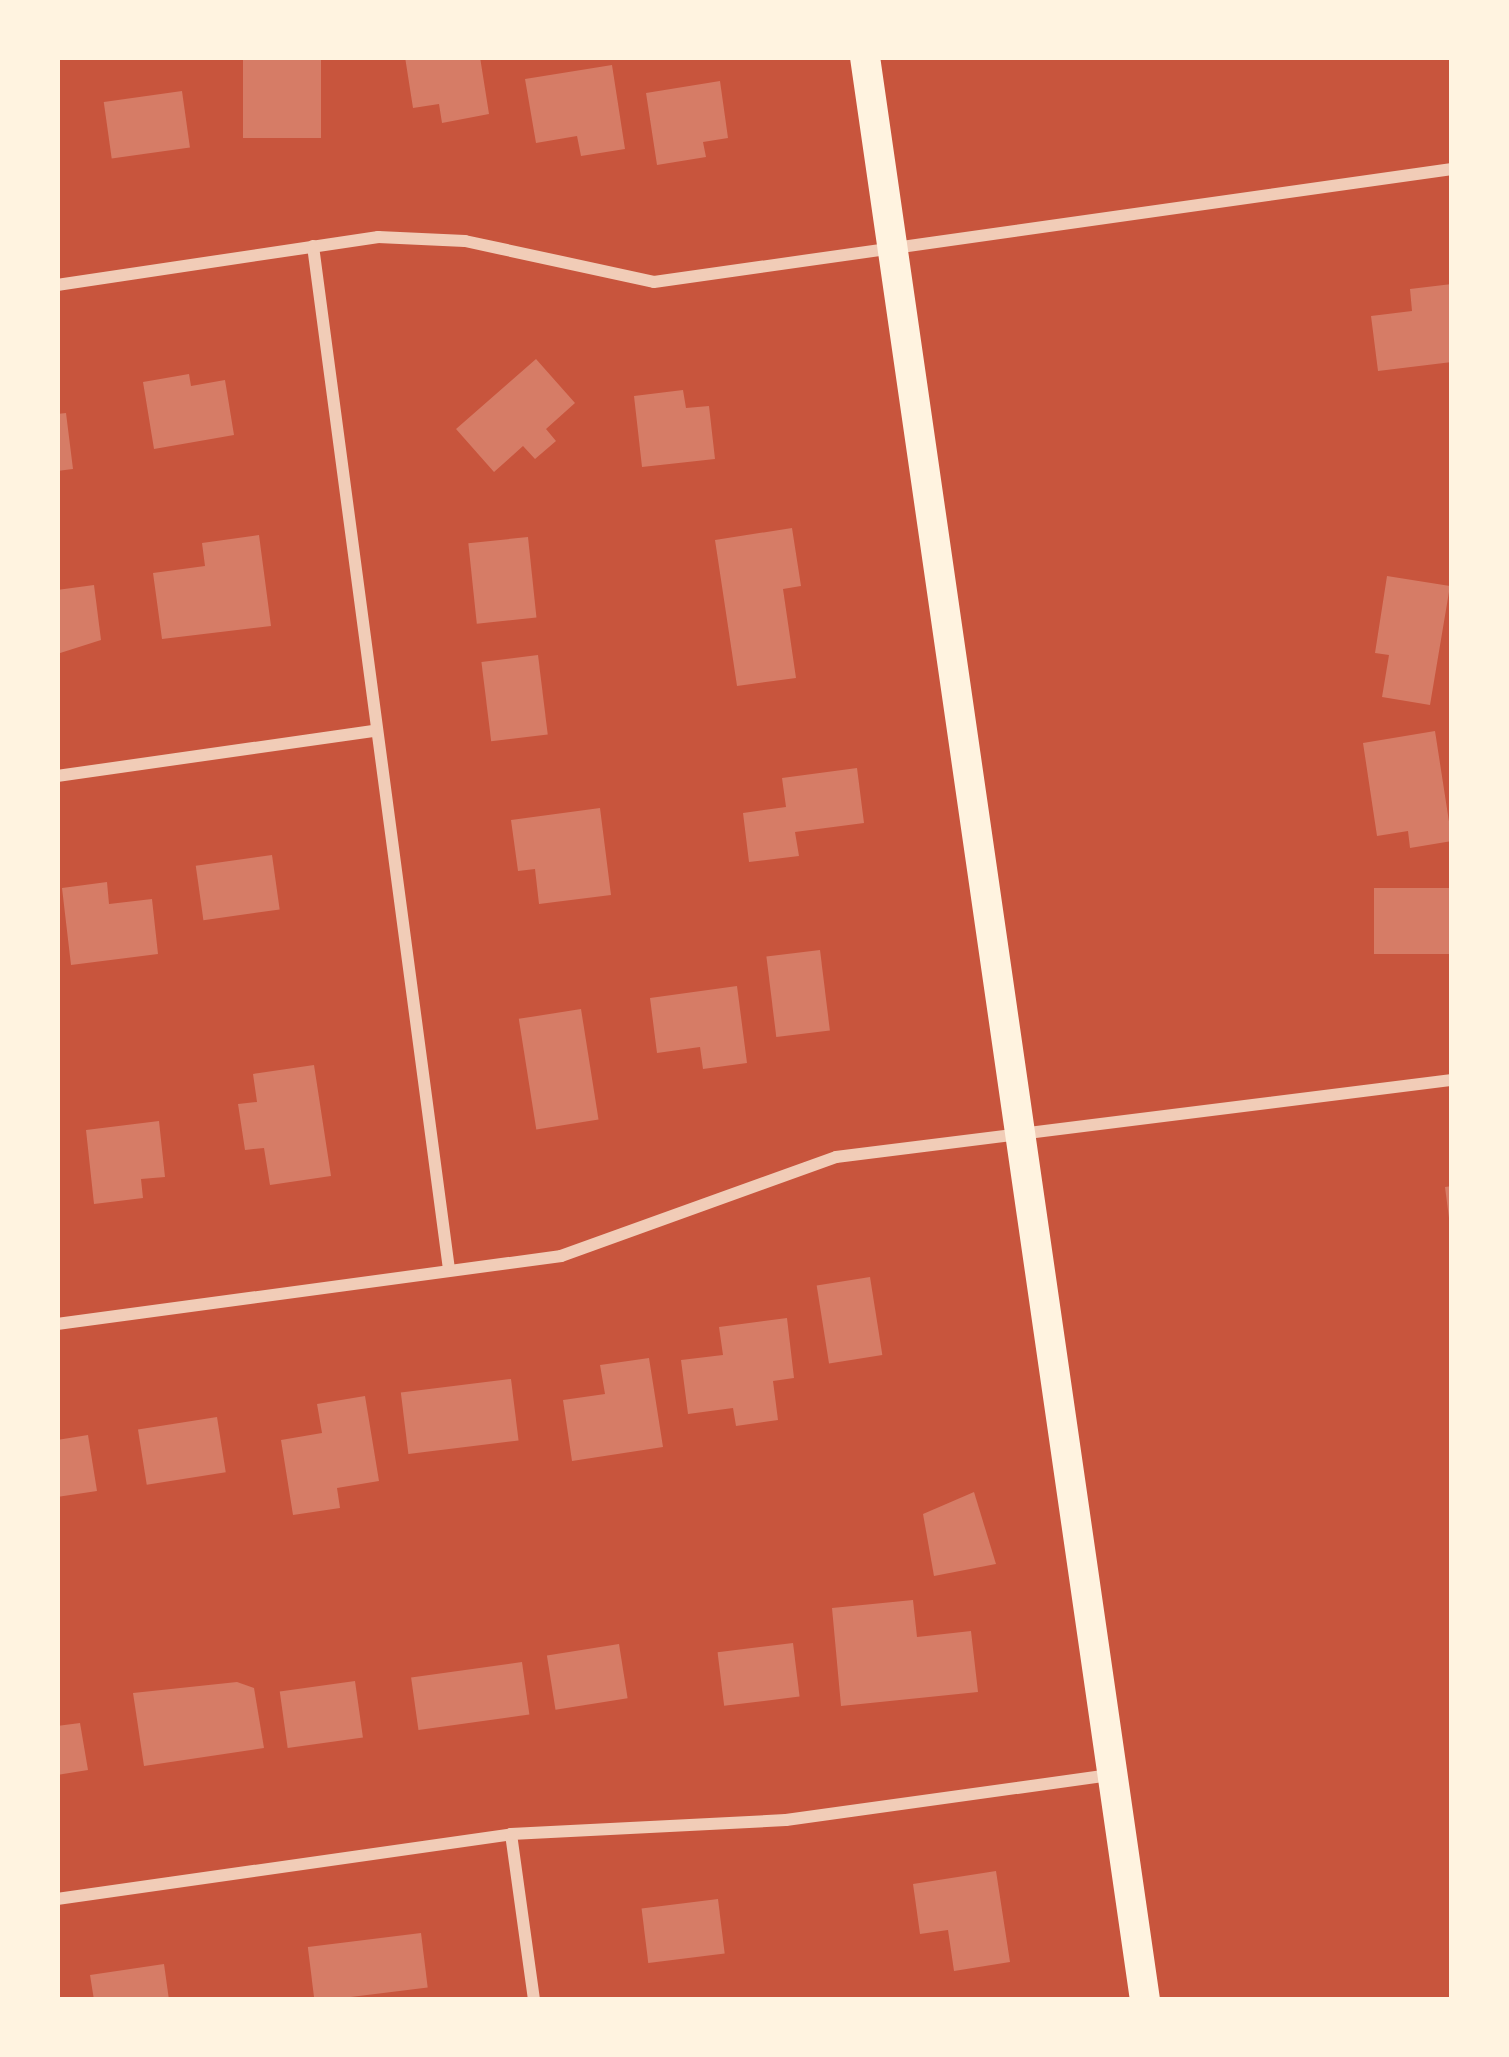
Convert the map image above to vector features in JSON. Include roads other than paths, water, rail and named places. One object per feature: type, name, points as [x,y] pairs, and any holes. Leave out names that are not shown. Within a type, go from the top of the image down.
[{"type":"main road","points":[[865,57],[1145,2000]]},
{"type":"street","points":[[57,285],[313,246],[465,242],[655,282],[1452,169]]},
{"type":"street","points":[[313,246],[449,1270]]},
{"type":"street","points":[[57,776],[375,731]]},
{"type":"street","points":[[57,1324],[561,1256],[836,1157],[1452,1080]]},
{"type":"street","points":[[57,1899],[511,1834],[786,1820],[1113,1774]]},
{"type":"street","points":[[511,1834],[534,2000]]}]
